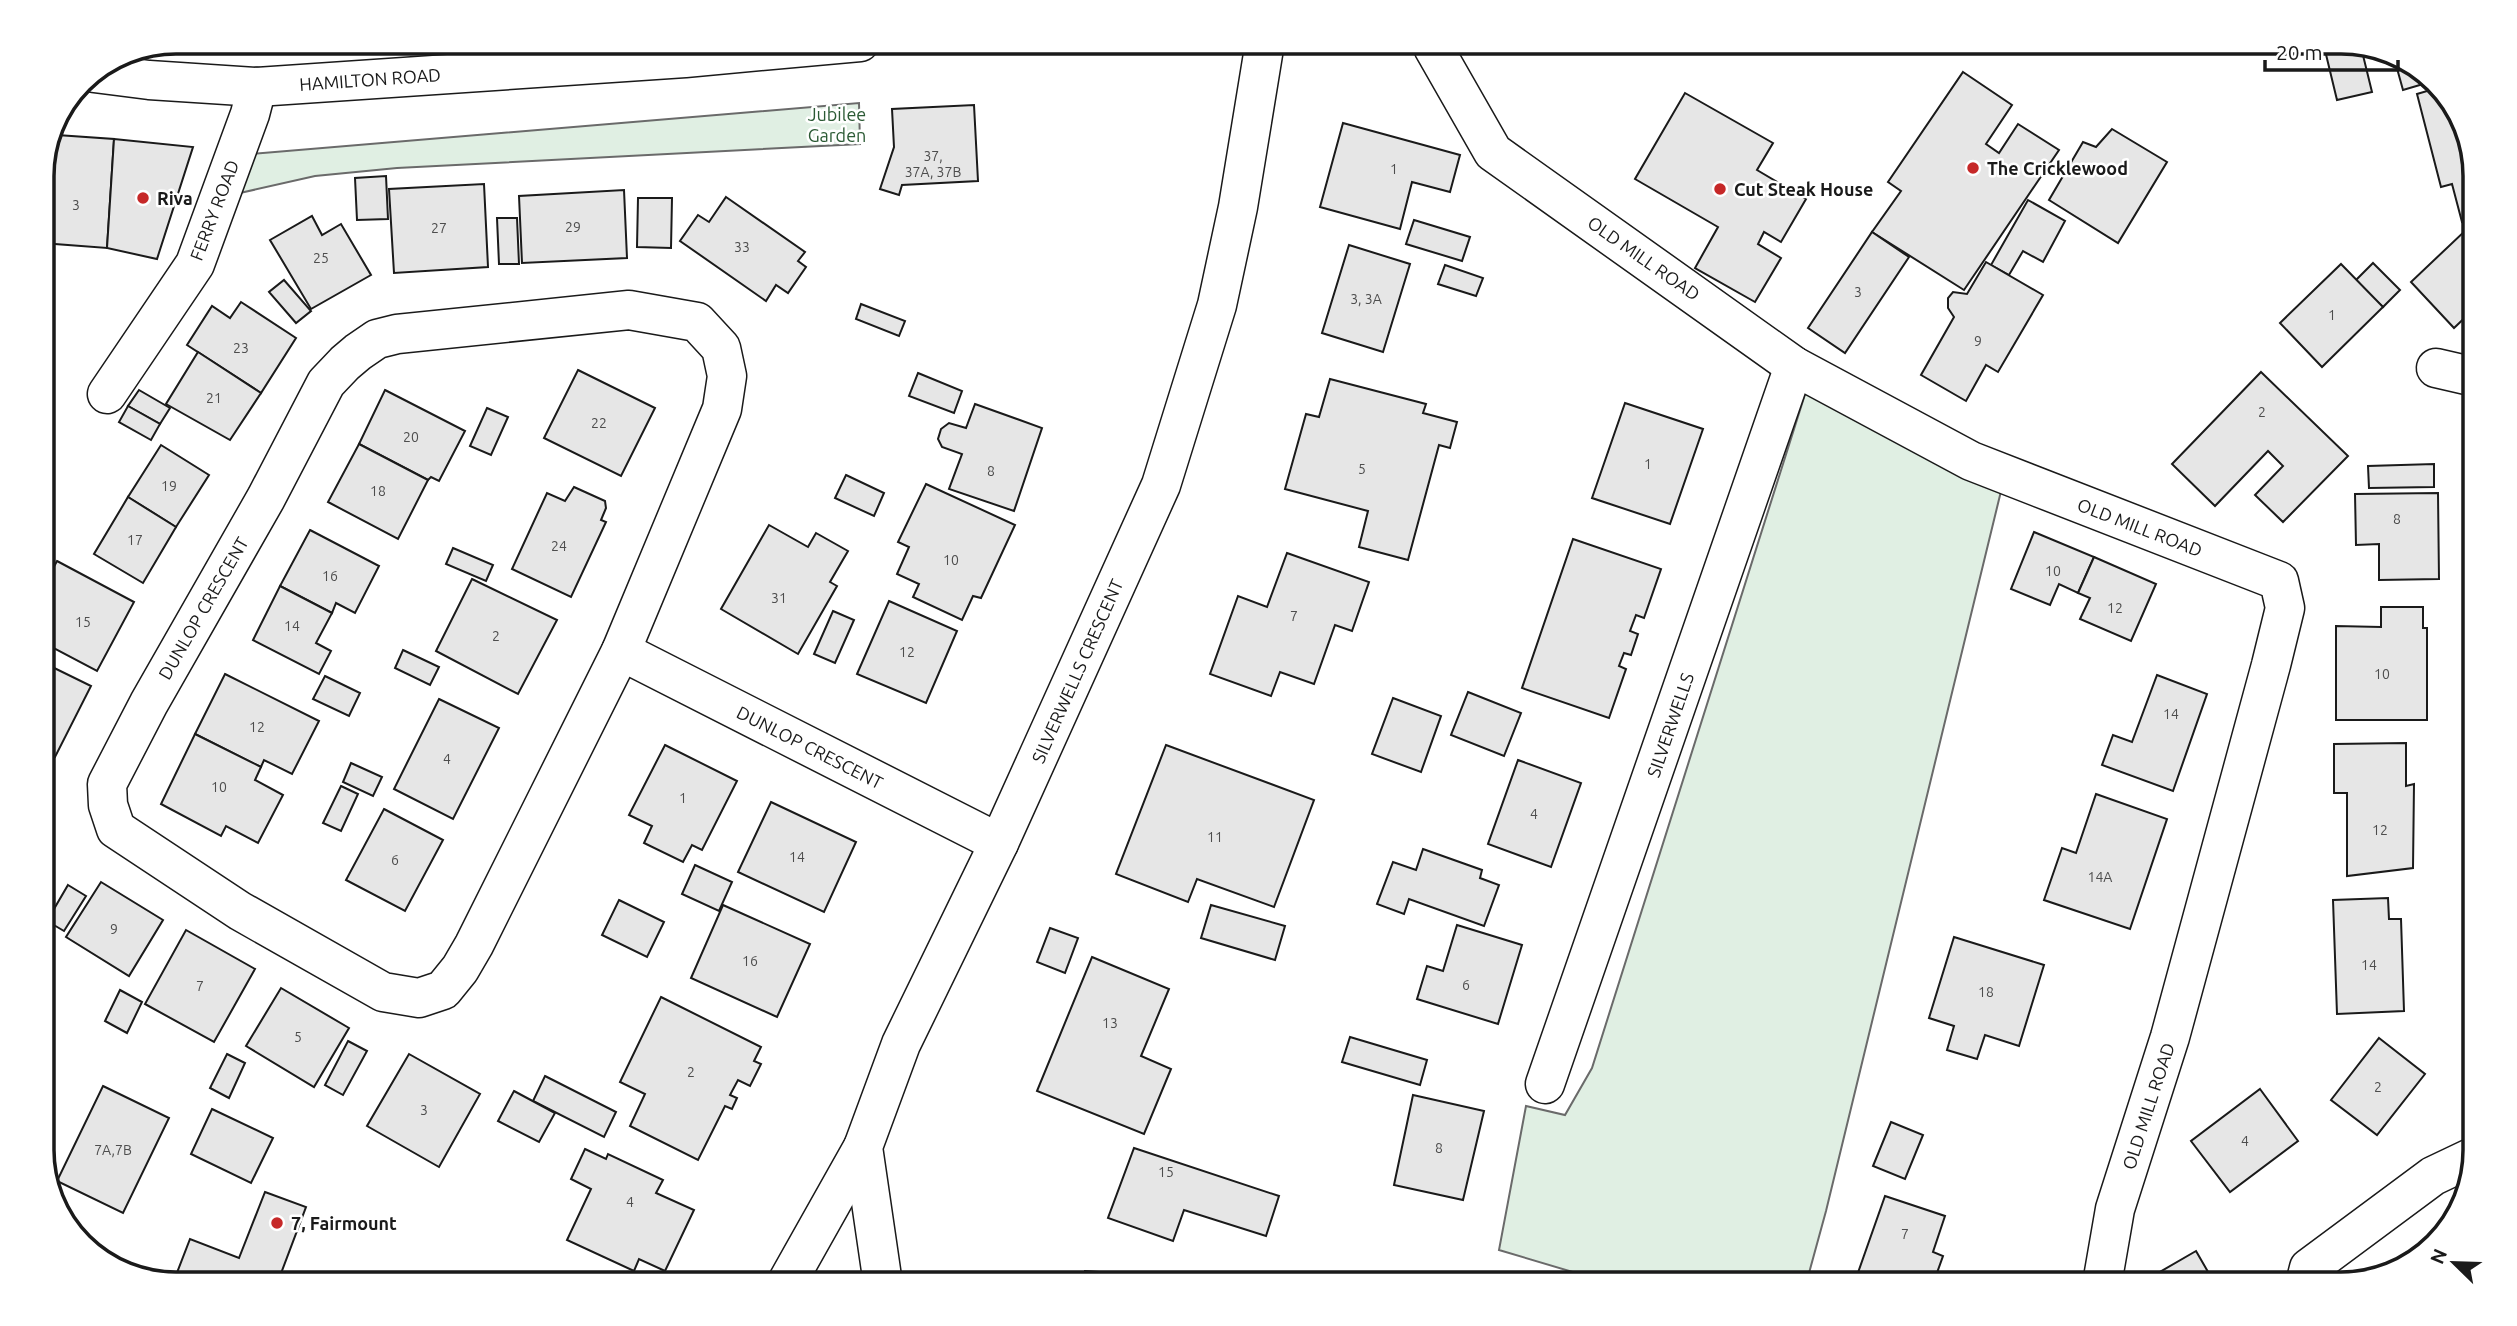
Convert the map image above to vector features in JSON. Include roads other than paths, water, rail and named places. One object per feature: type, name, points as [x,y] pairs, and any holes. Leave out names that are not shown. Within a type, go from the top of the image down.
[{"type":"street","name":"HAMILTON ROAD","points":[[109,75],[257,87],[638,54]]},
{"type":"street","name":"SILVERWELLS CRESCENT","points":[[881,1272],[863,1147],[901,1044],[999,843],[1161,485],[1217,305],[1238,207],[1263,54]]},
{"type":"street","name":"OLD MILL ROAD","points":[[1437,54],[1493,152],[1794,366],[1971,461],[2279,581],[2285,608],[2271,665],[2170,1037],[2115,1209],[2104,1272]]},
{"type":"street","name":"FERRY ROAD","points":[[107,394],[195,264],[250,114],[257,87]]},
{"type":"street","name":"DUNLOP CRESCENT","points":[[629,310],[697,322],[721,348],[727,376],[722,409],[621,651],[460,969],[443,990],[419,998],[383,992],[240,911],[116,829],[108,805],[107,784],[111,775],[266,498],[326,383],[345,363],[377,339],[397,334],[629,310]]},
{"type":"street","name":"SILVERWELLS","points":[[1545,1084],[1794,366]]},
{"type":"street","points":[[2436,368],[2462,374]]},
{"type":"street","name":"DUNLOP CRESCENT","points":[[621,651],[999,843]]},
{"type":"street","points":[[793,1272],[863,1147]]},
{"type":"street","points":[[2308,1272],[2309,1268],[2433,1176],[2461,1162]]},
{"type":"place","name":"The Cricklewood","points":[[1973,168]]},
{"type":"place","name":"Cut Steak House","points":[[1720,189]]},
{"type":"place","name":"Riva","points":[[143,198]]},
{"type":"place","name":"7, Fairmount","points":[[277,1223]]},
{"type":"park label","name":"Jubilee Garden","points":[[837,124]]}]
